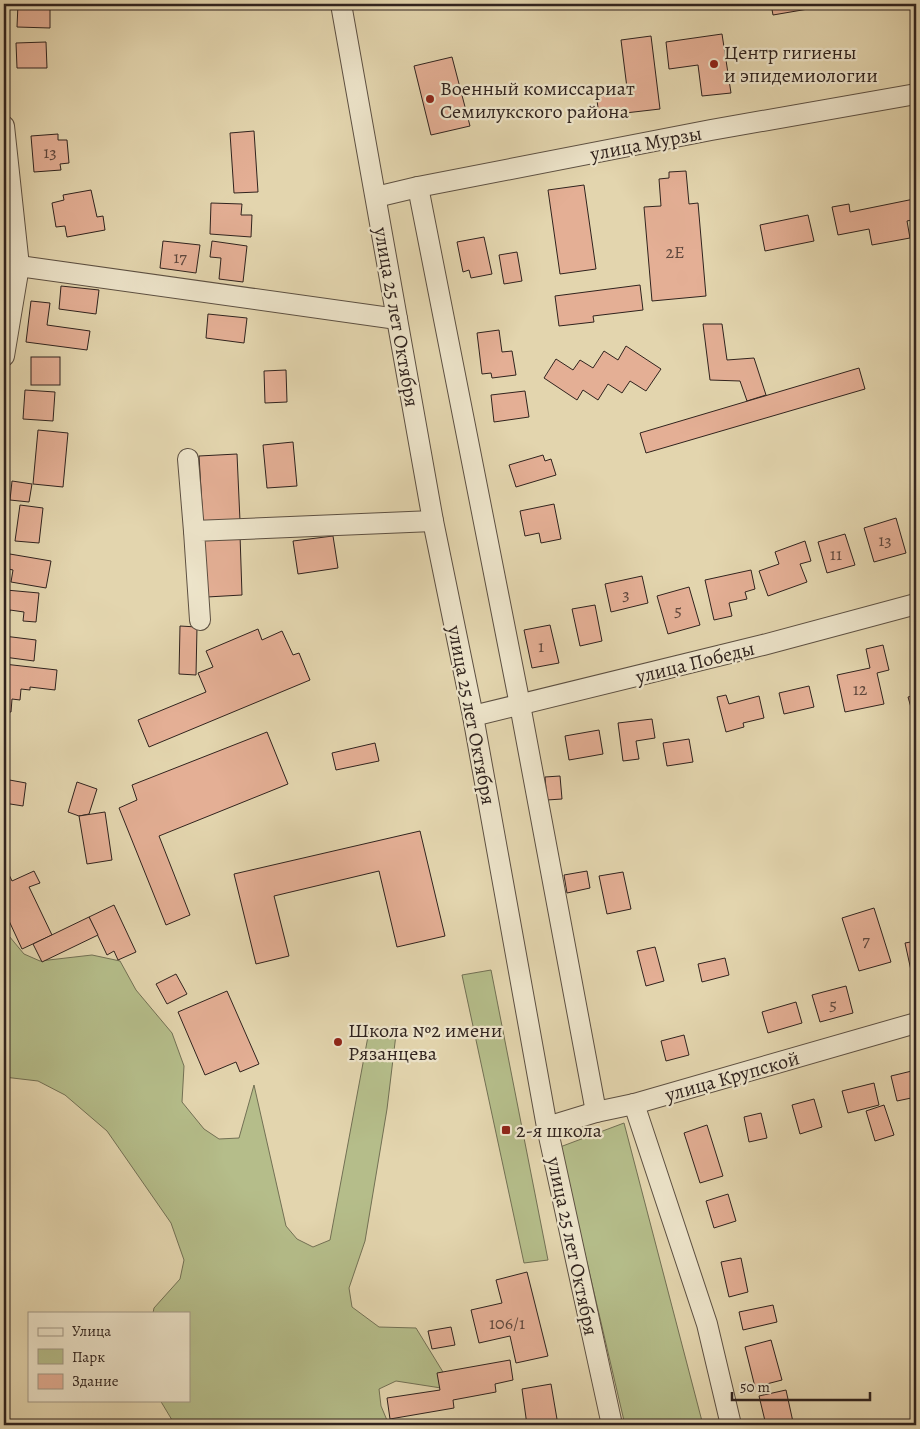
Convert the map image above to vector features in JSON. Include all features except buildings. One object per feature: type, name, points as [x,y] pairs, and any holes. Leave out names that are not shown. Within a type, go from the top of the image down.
[{"type":"street","name":"улица 25 лет Октября","points":[[341,4],[433,520],[474,716],[547,1127],[612,1425]]},
{"type":"street","name":"улица Мурзы","points":[[376,197],[418,187],[711,130],[916,94]]},
{"type":"street","points":[[4,126],[19,266],[4,356]]},
{"type":"street","points":[[418,187],[520,705],[596,1112]]},
{"type":"street","points":[[19,266],[397,319]]},
{"type":"street","points":[[188,459],[200,620]]},
{"type":"street","points":[[194,531],[433,520]]},
{"type":"street","name":"улица Победы","points":[[474,716],[762,645],[916,604]]},
{"type":"street","name":"улица Крупской","points":[[547,1127],[916,1023]]},
{"type":"street","points":[[634,1104],[708,1324],[731,1425]]},
{"type":"green space","points":[[4,930],[24,954],[40,961],[92,955],[120,961],[136,990],[172,1033],[184,1066],[182,1102],[204,1129],[219,1139],[239,1138],[254,1085],[286,1226],[297,1239],[313,1247],[330,1240],[369,1031],[397,1026],[387,1109],[365,1241],[349,1288],[352,1307],[379,1327],[416,1328],[454,1390],[396,1381],[379,1389],[381,1406],[389,1425],[175,1425],[161,1402],[190,1402],[190,1312],[153,1312],[154,1308],[180,1279],[184,1260],[171,1223],[107,1131],[65,1095],[38,1081],[4,1077]]},
{"type":"green space","points":[[491,970],[548,1260],[524,1263],[462,975]]},
{"type":"green space","points":[[624,1123],[703,1425],[625,1425],[560,1147]]},
{"type":"place","name":"Центр гигиены и эпидемиологии","points":[[714,64]]},
{"type":"place","name":"Военный комиссариат Семилукского района","points":[[430,99]]},
{"type":"place","name":"Школа №2 имени Рязанцева","points":[[338,1042]]},
{"type":"place","name":"2-я школа","points":[[506,1130]]}]
